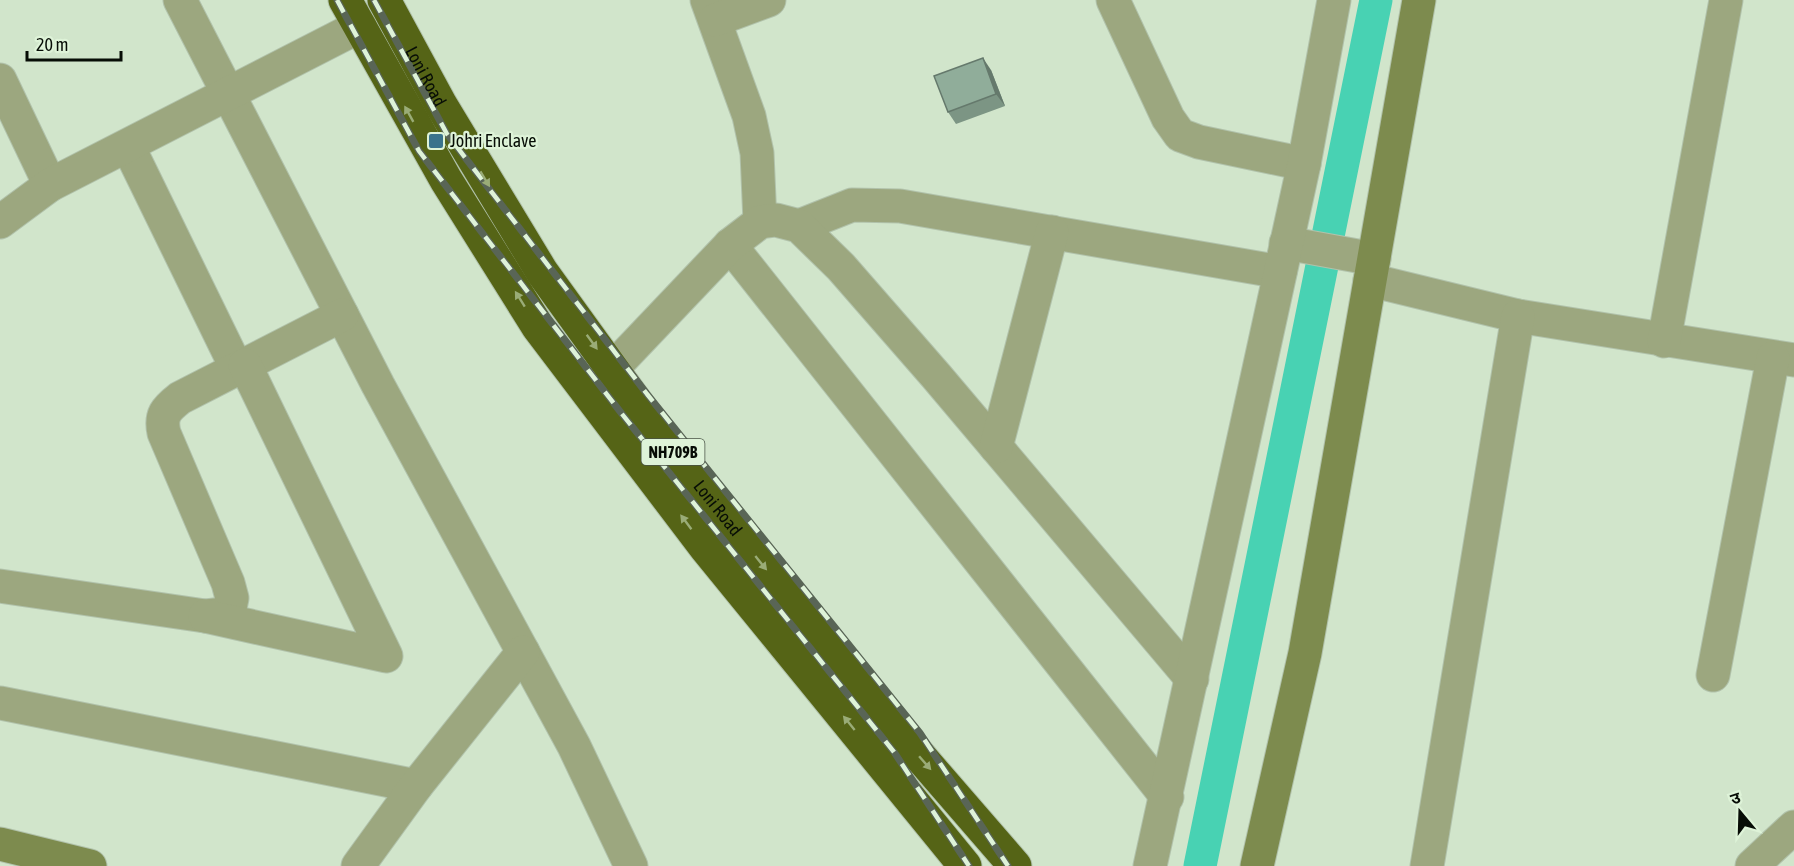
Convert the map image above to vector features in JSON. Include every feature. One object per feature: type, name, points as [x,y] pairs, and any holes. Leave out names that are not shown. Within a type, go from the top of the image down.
[{"type":"highway","name":"Loni Road","points":[[384,0],[441,105],[542,272],[667,445],[904,738],[1015,866]]},
{"type":"highway","name":"Loni Road","points":[[352,13],[446,180],[538,327],[705,548],[965,866]]},
{"type":"highway","points":[[879,760],[904,738]]},
{"type":"street","points":[[180,0],[342,315],[574,746],[631,866]]},
{"type":"street","points":[[760,222],[757,153],[749,116],[711,10],[769,0]]},
{"type":"street","points":[[1113,0],[1168,118],[1180,135],[1199,142],[1304,164]]},
{"type":"street","points":[[1150,866],[1192,679],[1305,254],[1304,164],[1334,0]]},
{"type":"street","points":[[1257,866],[1305,652],[1419,0]]},
{"type":"street","points":[[1664,341],[1726,0]]},
{"type":"street","points":[[0,222],[50,185],[228,94],[352,13]]},
{"type":"street","points":[[0,80],[50,185]]},
{"type":"street","points":[[0,586],[205,616],[386,656],[128,146]]},
{"type":"street","points":[[799,226],[852,205],[878,204],[1052,232],[1305,254],[1372,270],[1518,316],[1784,359],[1713,675]]},
{"type":"street","points":[[612,369],[730,245],[760,222],[776,220],[799,226],[841,267],[1192,679]]},
{"type":"street","points":[[996,447],[1052,232]]},
{"type":"street","points":[[730,245],[1167,797]]},
{"type":"street","points":[[205,616],[221,614],[230,608],[232,598],[168,443],[161,421],[165,410],[180,398],[342,315]]},
{"type":"street","points":[[1426,866],[1518,316]]},
{"type":"street","points":[[358,866],[416,786],[523,652]]},
{"type":"street","points":[[0,703],[416,786]]},
{"type":"street","points":[[1752,866],[1794,827]]},
{"type":"street","points":[[0,844],[90,866]]},
{"type":"building","points":[[983,58],[996,94],[948,112],[934,76]]},
{"type":"waterway","points":[[1200,866],[1376,0]]},
{"type":"railway","points":[[337,0],[419,151],[622,414],[894,752],[969,866]]},
{"type":"railway","points":[[374,0],[447,134],[647,394],[920,733],[1008,866]]},
{"type":"place","name":"Johri Enclave","points":[[436,141]]}]
